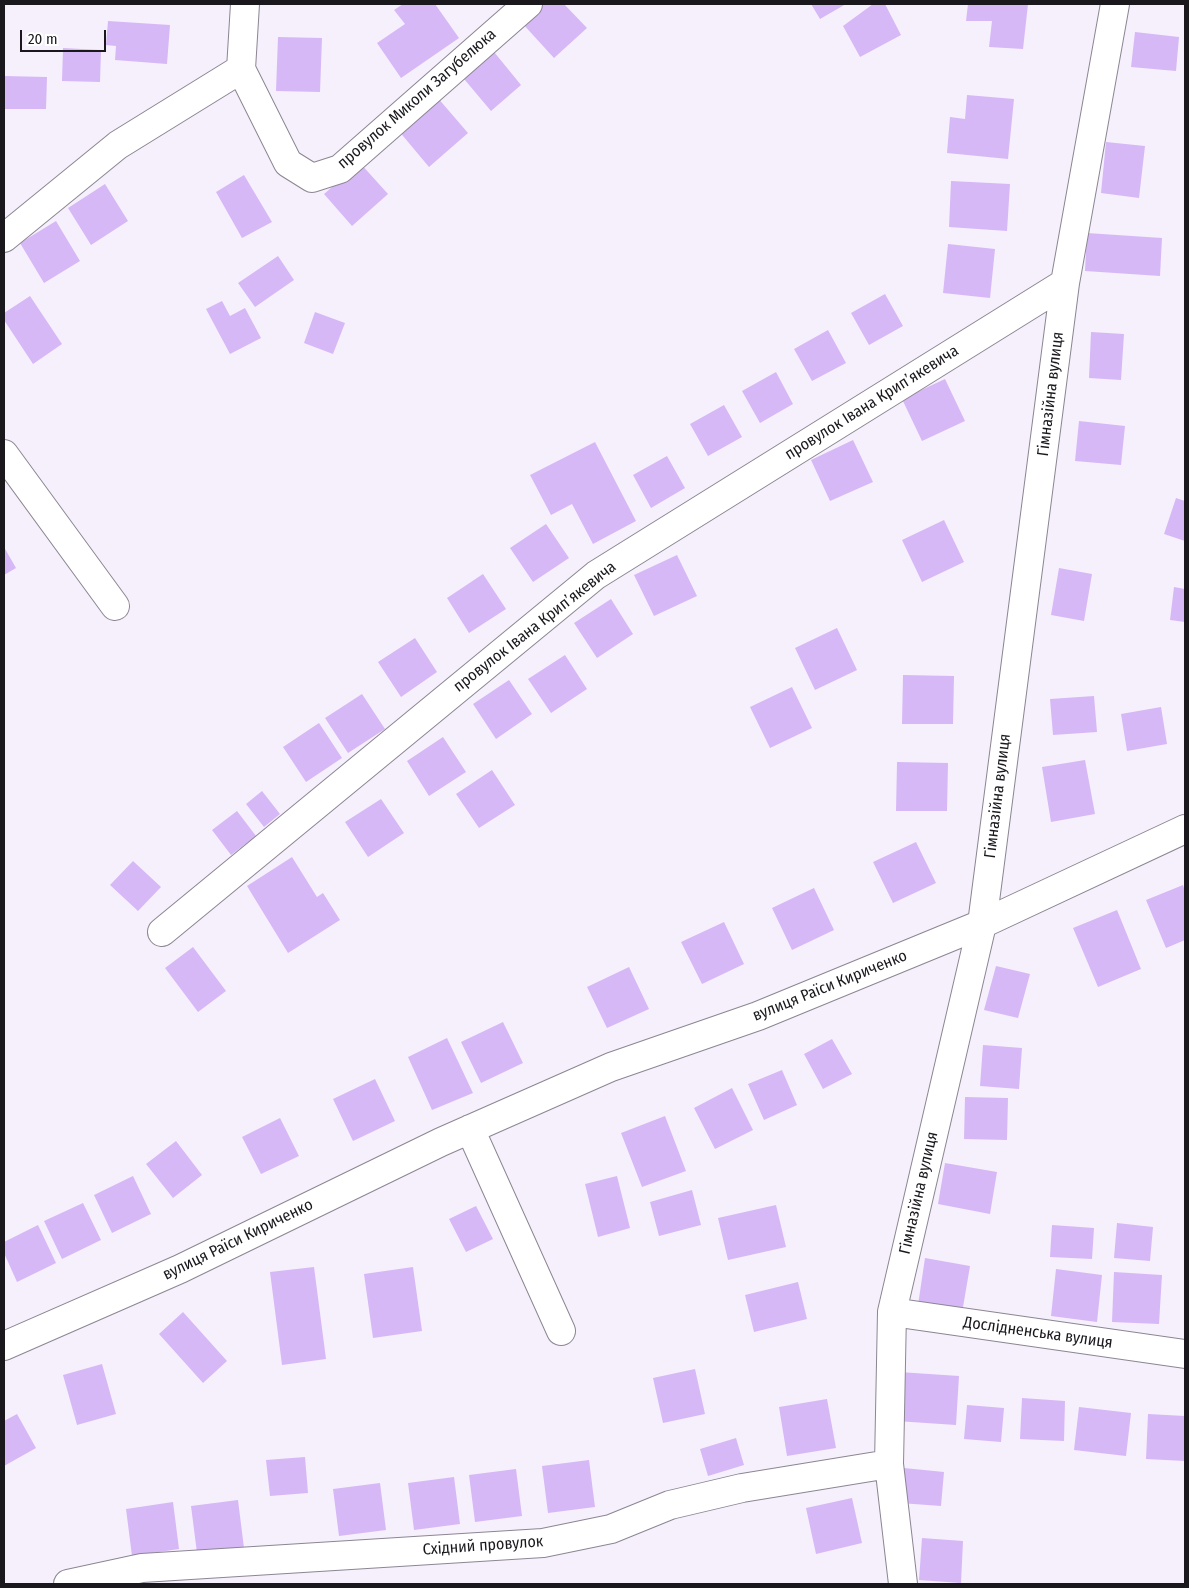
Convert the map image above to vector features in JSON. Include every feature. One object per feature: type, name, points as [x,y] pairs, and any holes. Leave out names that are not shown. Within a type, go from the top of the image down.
[{"type":"street","points":[[4,238],[118,145],[241,69],[245,4]]},
{"type":"street","name":"провулок Миколи Загубелюка","points":[[241,69],[288,163],[312,178],[340,169],[528,4]]},
{"type":"street","name":"Гімназійна вулиця","points":[[904,1584],[889,1464],[892,1312],[982,924],[1065,283],[1115,4]]},
{"type":"street","name":"провулок Івана Крипʼякевича","points":[[162,932],[596,575],[1065,283]]},
{"type":"street","points":[[4,454],[115,606]]},
{"type":"street","name":"вулиця Раїси Кириченко","points":[[4,1346],[180,1269],[441,1142],[611,1067],[758,1016],[982,924],[1185,830]]},
{"type":"street","points":[[470,1129],[561,1331]]},
{"type":"street","name":"Дослідненська вулиця","points":[[892,1312],[1185,1354]]},
{"type":"street","name":"Східний провулок","points":[[68,1584],[142,1568],[543,1543],[611,1529],[670,1505],[742,1488],[889,1464]]},
{"type":"building","points":[[403,4],[435,4],[459,38],[401,78],[377,43],[405,24],[394,10]]},
{"type":"building","points":[[543,4],[564,4],[587,28],[554,58],[522,23]]},
{"type":"building","points":[[811,4],[846,4],[820,19]]},
{"type":"building","points":[[873,4],[885,4],[901,35],[860,57],[843,26]]},
{"type":"building","points":[[968,4],[1028,4],[1023,49],[989,47],[992,21],[966,21]]},
{"type":"building","points":[[108,21],[170,25],[167,64],[115,60],[116,46],[106,45]]},
{"type":"building","points":[[1135,32],[1179,37],[1176,71],[1131,67]]},
{"type":"building","points":[[278,37],[322,38],[320,92],[276,91]]},
{"type":"building","points":[[490,47],[521,85],[491,111],[459,73]]},
{"type":"building","points":[[63,48],[101,50],[100,82],[62,81]]},
{"type":"building","points":[[4,76],[47,77],[46,109],[4,109]]},
{"type":"building","points":[[967,95],[1014,99],[1008,159],[947,153],[950,117],[965,119]]},
{"type":"building","points":[[437,97],[468,133],[429,167],[398,130]]},
{"type":"building","points":[[1106,142],[1145,146],[1139,198],[1101,193]]},
{"type":"building","points":[[360,163],[388,194],[352,226],[324,194]]},
{"type":"building","points":[[244,175],[272,222],[242,238],[216,192]]},
{"type":"building","points":[[951,181],[1010,184],[1007,231],[949,227]]},
{"type":"building","points":[[105,184],[128,221],[91,245],[68,208]]},
{"type":"building","points":[[56,221],[80,261],[44,283],[20,243]]},
{"type":"building","points":[[1087,233],[1162,238],[1160,276],[1085,271]]},
{"type":"building","points":[[948,244],[995,249],[990,298],[943,293]]},
{"type":"building","points":[[278,256],[294,280],[255,307],[238,283]]},
{"type":"building","points":[[885,294],[903,326],[869,345],[851,313]]},
{"type":"building","points":[[30,296],[62,344],[33,364],[4,320],[4,313]]},
{"type":"building","points":[[222,301],[230,316],[245,308],[261,338],[230,354],[206,309]]},
{"type":"building","points":[[315,312],[345,323],[333,354],[304,343]]},
{"type":"building","points":[[828,330],[846,363],[812,381],[794,349]]},
{"type":"building","points":[[1091,332],[1124,334],[1121,380],[1089,378]]},
{"type":"building","points":[[776,372],[793,404],[760,423],[742,391]]},
{"type":"building","points":[[945,379],[965,421],[922,441],[902,399]]},
{"type":"building","points":[[724,405],[742,437],[708,456],[690,424]]},
{"type":"building","points":[[1079,421],[1125,426],[1121,465],[1075,461]]},
{"type":"building","points":[[853,440],[873,482],[830,501],[811,460]]},
{"type":"building","points":[[595,442],[636,521],[593,544],[572,504],[551,515],[530,475]]},
{"type":"building","points":[[667,456],[685,488],[651,508],[633,475]]},
{"type":"building","points":[[1176,498],[1185,501],[1185,541],[1164,534]]},
{"type":"building","points":[[944,520],[964,562],[922,582],[902,540]]},
{"type":"building","points":[[546,524],[569,558],[533,582],[510,548]]},
{"type":"building","points":[[4,547],[16,568],[4,575]]},
{"type":"building","points":[[677,555],[697,596],[654,616],[634,575]]},
{"type":"building","points":[[1059,568],[1092,574],[1084,621],[1051,615]]},
{"type":"building","points":[[483,574],[506,609],[469,633],[447,598]]},
{"type":"building","points":[[1174,587],[1185,589],[1185,622],[1170,620]]},
{"type":"building","points":[[611,599],[633,634],[597,658],[574,623]]},
{"type":"building","points":[[837,628],[857,670],[815,690],[795,648]]},
{"type":"building","points":[[415,638],[437,672],[401,697],[378,662]]},
{"type":"building","points":[[565,655],[587,689],[551,713],[528,679]]},
{"type":"building","points":[[903,675],[954,676],[953,724],[902,724]]},
{"type":"building","points":[[509,680],[532,714],[496,739],[473,704]]},
{"type":"building","points":[[792,687],[812,728],[770,748],[750,707]]},
{"type":"building","points":[[362,694],[385,729],[348,753],[325,718]]},
{"type":"building","points":[[1094,696],[1097,732],[1053,735],[1050,699]]},
{"type":"building","points":[[1161,707],[1167,744],[1127,751],[1121,714]]},
{"type":"building","points":[[319,723],[342,758],[306,782],[283,747]]},
{"type":"building","points":[[443,737],[466,772],[429,796],[407,761]]},
{"type":"building","points":[[1085,760],[1095,814],[1051,822],[1042,767]]},
{"type":"building","points":[[897,762],[948,763],[947,811],[896,811]]},
{"type":"building","points":[[492,770],[515,805],[479,828],[456,794]]},
{"type":"building","points":[[262,791],[280,814],[264,827],[246,804]]},
{"type":"building","points":[[381,799],[404,833],[368,857],[345,822]]},
{"type":"building","points":[[237,811],[256,836],[231,855],[212,830]]},
{"type":"building","points":[[916,842],[936,883],[893,903],[873,862]]},
{"type":"building","points":[[292,857],[317,897],[323,893],[340,920],[288,953],[247,886]]},
{"type":"building","points":[[133,861],[161,887],[138,911],[110,885]]},
{"type":"building","points":[[1183,885],[1185,891],[1185,940],[1166,948],[1146,900]]},
{"type":"building","points":[[814,888],[834,930],[792,950],[772,908]]},
{"type":"building","points":[[1117,910],[1141,969],[1098,987],[1073,928]]},
{"type":"building","points":[[724,922],[744,964],[702,984],[681,942]]},
{"type":"building","points":[[193,947],[226,991],[198,1012],[165,968]]},
{"type":"building","points":[[996,966],[1030,974],[1018,1018],[984,1010]]},
{"type":"building","points":[[629,967],[649,1009],[607,1028],[587,987]]},
{"type":"building","points":[[503,1022],[523,1063],[481,1083],[461,1042]]},
{"type":"building","points":[[447,1038],[473,1093],[432,1110],[408,1057]]},
{"type":"building","points":[[832,1039],[852,1074],[823,1089],[804,1054]]},
{"type":"building","points":[[983,1045],[1022,1048],[1019,1089],[980,1086]]},
{"type":"building","points":[[782,1070],[797,1105],[764,1120],[748,1084]]},
{"type":"building","points":[[375,1079],[395,1121],[353,1141],[333,1099]]},
{"type":"building","points":[[732,1088],[753,1130],[715,1149],[694,1108]]},
{"type":"building","points":[[965,1097],[1008,1098],[1007,1140],[964,1139]]},
{"type":"building","points":[[665,1116],[686,1171],[642,1187],[621,1133]]},
{"type":"building","points":[[280,1118],[299,1156],[261,1174],[242,1137]]},
{"type":"building","points":[[176,1141],[202,1175],[173,1198],[146,1164]]},
{"type":"building","points":[[945,1163],[997,1172],[990,1214],[938,1204]]},
{"type":"building","points":[[133,1176],[151,1214],[112,1233],[94,1195]]},
{"type":"building","points":[[617,1176],[630,1228],[598,1237],[585,1184]]},
{"type":"building","points":[[692,1190],[701,1225],[659,1236],[650,1202]]},
{"type":"building","points":[[83,1203],[101,1240],[62,1259],[44,1221]]},
{"type":"building","points":[[776,1205],[786,1247],[728,1260],[718,1218]]},
{"type":"building","points":[[476,1206],[493,1239],[466,1252],[449,1219]]},
{"type":"building","points":[[1117,1223],[1153,1227],[1150,1261],[1114,1258]]},
{"type":"building","points":[[38,1225],[56,1263],[17,1282],[4,1253],[4,1242]]},
{"type":"building","points":[[1052,1225],[1094,1228],[1092,1259],[1050,1257]]},
{"type":"building","points":[[925,1258],[970,1266],[962,1313],[918,1305]]},
{"type":"building","points":[[314,1267],[326,1359],[282,1365],[270,1272]]},
{"type":"building","points":[[413,1267],[422,1331],[373,1338],[364,1274]]},
{"type":"building","points":[[1056,1269],[1102,1275],[1097,1322],[1051,1316]]},
{"type":"building","points":[[1114,1272],[1162,1275],[1159,1324],[1112,1322]]},
{"type":"building","points":[[798,1282],[807,1319],[754,1332],[745,1295]]},
{"type":"building","points":[[183,1312],[227,1361],[203,1383],[159,1334]]},
{"type":"building","points":[[102,1364],[116,1414],[77,1425],[63,1375]]},
{"type":"building","points":[[695,1369],[705,1414],[663,1423],[653,1378]]},
{"type":"building","points":[[899,1372],[959,1376],[956,1425],[896,1421]]},
{"type":"building","points":[[1022,1398],[1065,1401],[1064,1441],[1020,1439]]},
{"type":"building","points":[[827,1399],[836,1448],[787,1456],[779,1407]]},
{"type":"building","points":[[967,1405],[1004,1408],[1001,1442],[964,1439]]},
{"type":"building","points":[[1079,1407],[1131,1413],[1126,1456],[1074,1450]]},
{"type":"building","points":[[17,1414],[36,1448],[4,1466],[4,1421]]},
{"type":"building","points":[[1148,1414],[1185,1416],[1185,1461],[1146,1459]]},
{"type":"building","points":[[736,1438],[744,1465],[708,1476],[700,1449]]},
{"type":"building","points":[[305,1457],[308,1493],[270,1496],[266,1460]]},
{"type":"building","points":[[589,1460],[595,1507],[548,1513],[542,1466]]},
{"type":"building","points":[[904,1468],[944,1472],[941,1506],[900,1503]]},
{"type":"building","points":[[516,1469],[522,1516],[475,1522],[469,1475]]},
{"type":"building","points":[[454,1477],[460,1524],[414,1530],[408,1483]]},
{"type":"building","points":[[380,1483],[386,1530],[339,1536],[333,1489]]},
{"type":"building","points":[[852,1498],[862,1543],[816,1554],[806,1508]]},
{"type":"building","points":[[238,1500],[244,1548],[197,1553],[191,1506]]},
{"type":"building","points":[[173,1502],[179,1549],[132,1556],[126,1509]]},
{"type":"building","points":[[922,1538],[963,1541],[961,1583],[919,1580]]}]
